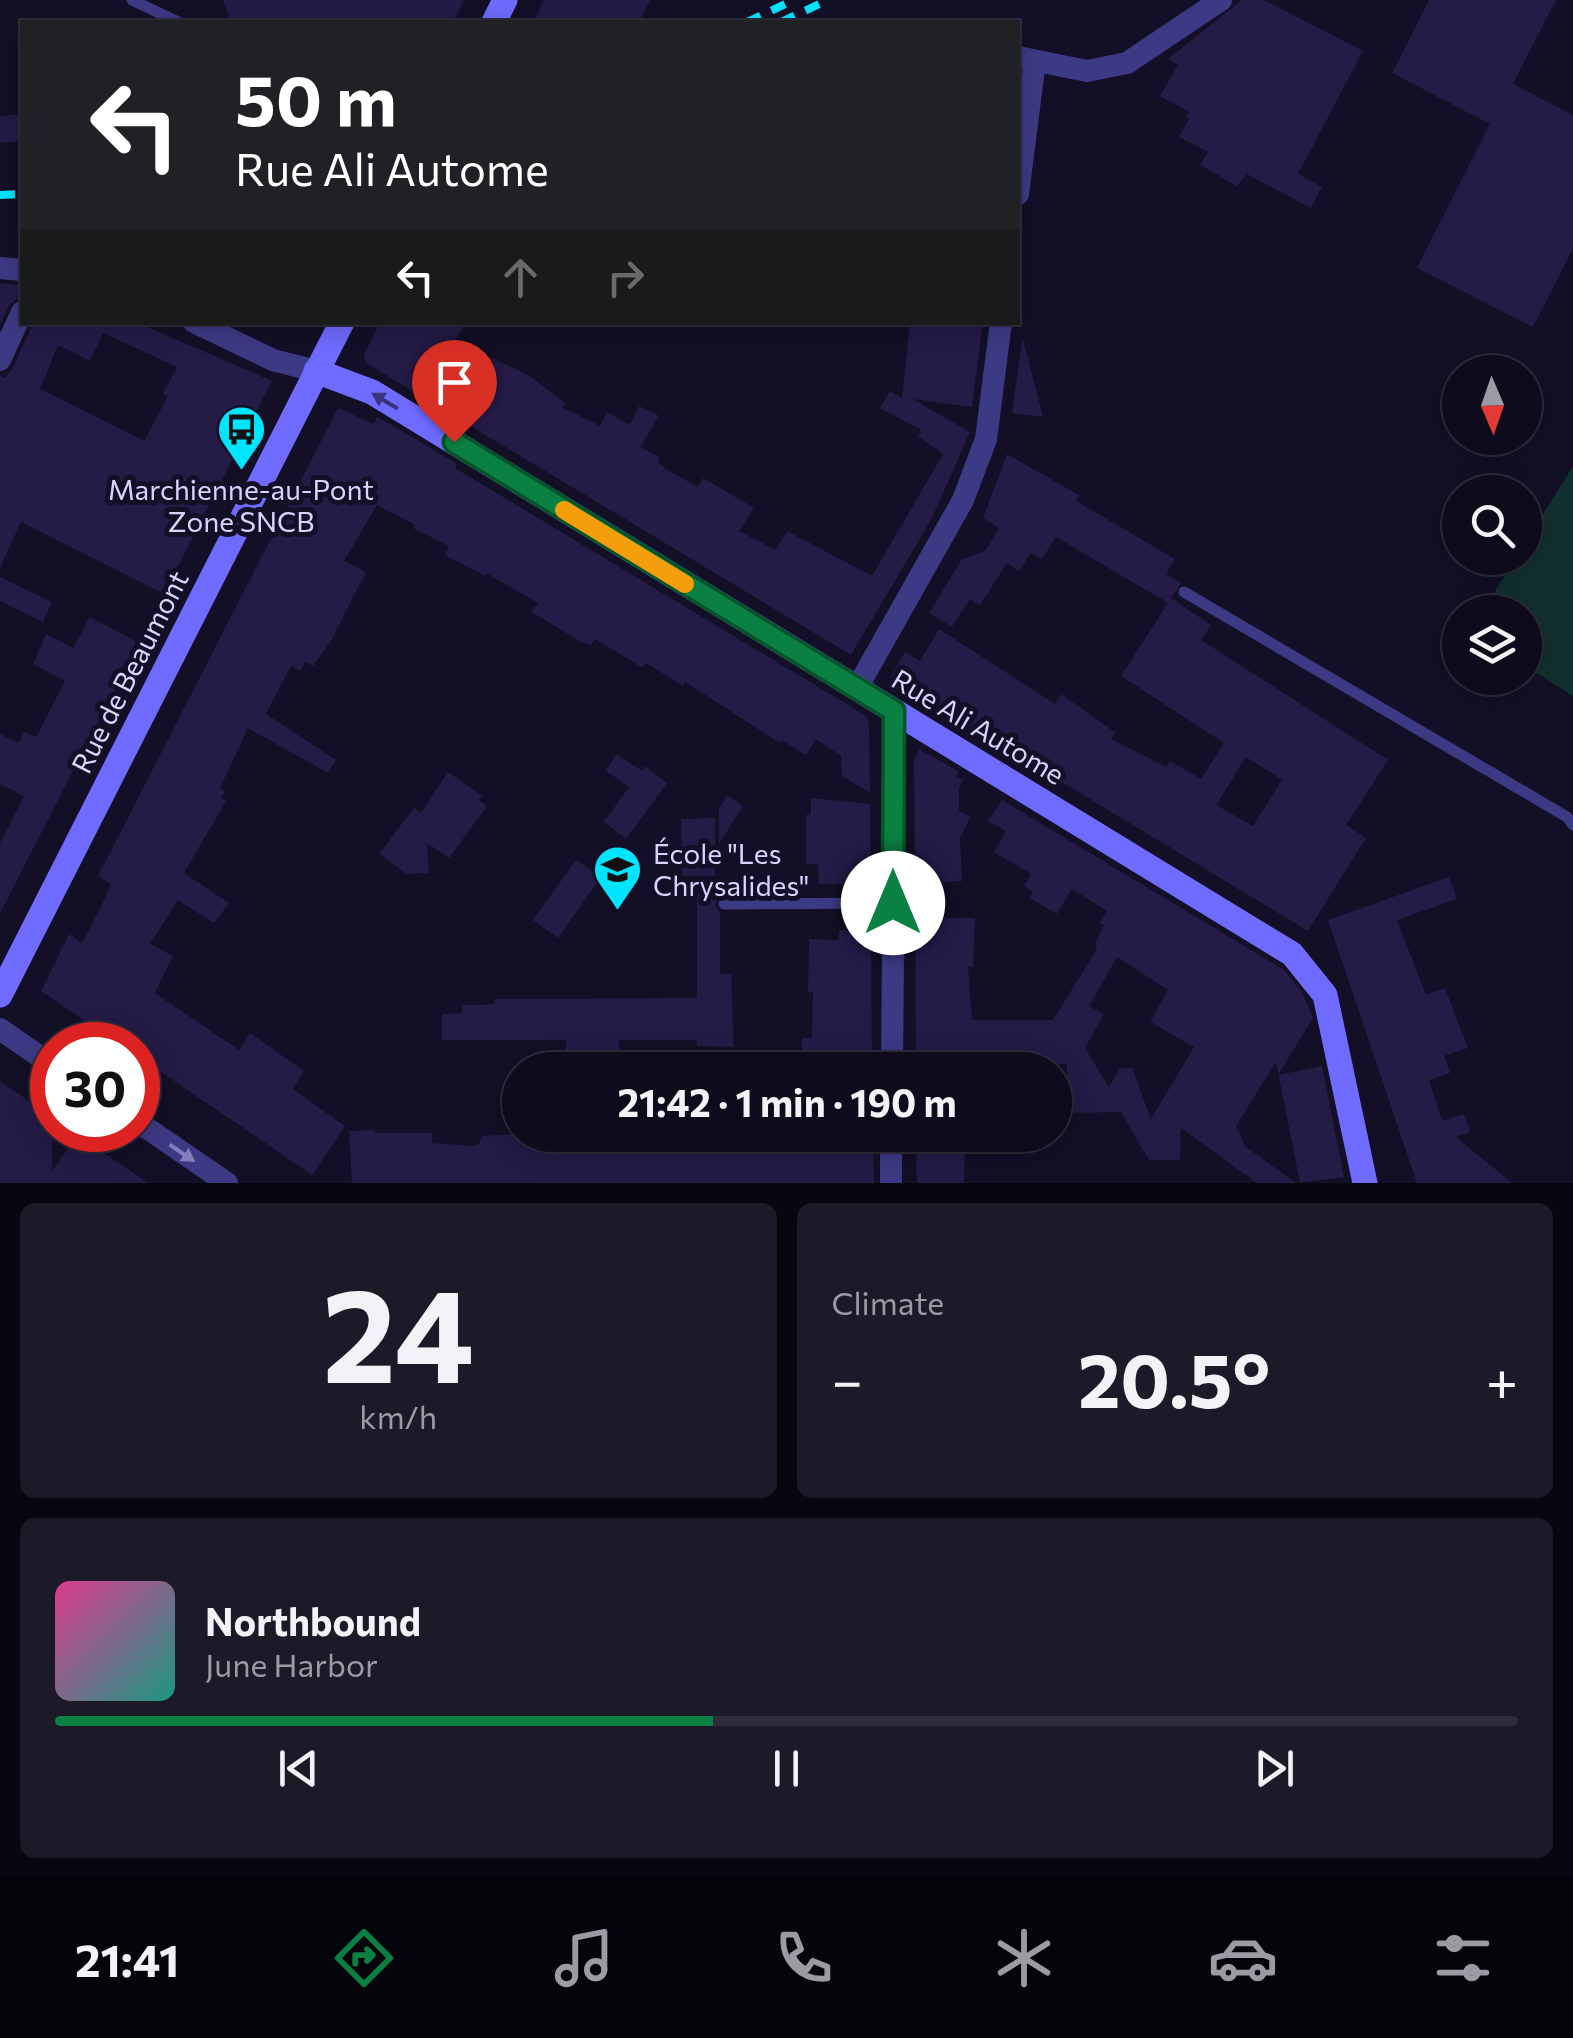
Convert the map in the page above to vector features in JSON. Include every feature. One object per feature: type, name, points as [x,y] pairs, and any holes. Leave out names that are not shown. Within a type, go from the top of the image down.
[{"type":"street","points":[[1020,160],[1026,59],[1087,72],[1127,63],[1220,0]]},
{"type":"street","points":[[0,360],[20,316]]},
{"type":"street","points":[[200,325],[273,360],[316,371]]},
{"type":"street","name":"Rue de Beaumont","points":[[0,995],[340,325]]},
{"type":"street","points":[[857,688],[963,500],[986,440],[1001,325]]},
{"type":"street","name":"Rue Ali Autome","points":[[316,371],[372,392],[1292,954],[1325,995],[1365,1183]]},
{"type":"street","points":[[892,1052],[894,711]]},
{"type":"street","points":[[0,1029],[30,1050]]},
{"type":"street","points":[[160,1137],[228,1183]]},
{"type":"street","points":[[891,1152],[891,1183]]},
{"type":"lane","points":[[132,0],[174,20]]},
{"type":"lane","points":[[1184,592],[1567,817],[1573,825]]},
{"type":"lane","points":[[724,904],[893,903]]},
{"type":"green space","points":[[1573,466],[1573,696],[1542,677],[1542,595],[1493,595],[1505,575],[1542,575],[1542,516]]},
{"type":"building","points":[[223,0],[464,0],[454,20],[230,19]]},
{"type":"building","points":[[544,0],[650,0],[640,20],[534,20]]},
{"type":"building","points":[[1242,0],[1264,0],[1363,51],[1298,174],[1322,187],[1311,208],[1247,174],[1237,186],[1200,165],[1208,152],[1179,137],[1189,112],[1160,96],[1178,65],[1168,59]]},
{"type":"building","points":[[1429,0],[1556,0],[1513,84],[1573,115],[1573,248],[1533,327],[1417,268],[1490,124],[1392,73]]},
{"type":"building","points":[[20,114],[20,141],[0,143],[0,116]]},
{"type":"building","points":[[0,283],[20,285],[20,297],[9,305],[0,324]]},
{"type":"building","points":[[33,325],[143,325],[272,381],[164,594],[21,522],[0,568],[0,376],[5,378]],"holes":[[[103,333],[177,367],[163,394],[168,396],[144,441],[40,389],[58,345],[90,361]]]},
{"type":"building","points":[[379,325],[464,325],[436,370],[471,388],[488,356],[528,375],[565,403],[562,407],[600,426],[607,412],[630,425],[639,406],[659,416],[640,447],[660,457],[658,462],[664,468],[698,487],[703,478],[754,508],[739,531],[776,550],[787,531],[872,576],[943,454],[918,436],[921,430],[880,408],[890,391],[902,398],[910,325],[983,325],[972,407],[912,399],[970,432],[931,520],[851,655],[366,363],[364,355]]},
{"type":"building","points":[[1023,340],[1043,417],[1012,413]]},
{"type":"building","points":[[338,408],[374,424],[377,417],[399,429],[457,464],[455,468],[865,715],[869,722],[870,793],[842,776],[841,756],[816,739],[806,755],[782,740],[780,743],[685,682],[683,686],[646,663],[643,668],[595,639],[591,645],[583,643],[532,612],[538,603],[445,555],[449,546],[377,505],[344,561],[366,572],[331,641],[313,666],[305,662],[301,671],[291,666],[266,714],[336,760],[328,773],[248,728],[220,788],[225,791],[221,798],[226,801],[184,873],[229,903],[214,923],[178,900],[150,944],[173,956],[155,993],[239,1050],[250,1033],[304,1071],[293,1089],[345,1126],[312,1175],[160,1071],[160,1022],[86,1022],[41,991],[69,934],[82,943],[101,907],[111,884],[98,876]]},
{"type":"building","points":[[1007,454],[1079,495],[1076,501],[1175,559],[1166,574],[1181,583],[1171,598],[1211,625],[1201,640],[1388,760],[1346,825],[1366,838],[1308,931],[890,678],[905,652],[920,661],[939,629],[1055,704],[1061,694],[1115,732],[1111,739],[1166,767],[1170,761],[1201,779],[1224,743],[1121,676],[1168,603],[1056,537],[1042,559],[1031,553],[1019,571],[1007,563],[980,605],[970,599],[952,627],[929,613],[962,559],[985,551],[999,528],[983,518]],"holes":[[[1246,757],[1282,780],[1253,826],[1216,805]]]},
{"type":"building","points":[[0,577],[52,602],[43,622],[0,601]]},
{"type":"building","points":[[90,617],[139,643],[0,913],[0,843],[24,796],[0,784],[0,734],[19,743],[24,732],[36,737],[65,681],[33,664],[46,634],[73,648]]},
{"type":"building","points":[[919,749],[958,771],[956,777],[963,779],[959,811],[970,817],[960,839],[962,881],[915,884],[914,761]]},
{"type":"building","points":[[616,754],[641,770],[645,766],[667,783],[626,839],[604,822],[629,787],[606,771]]},
{"type":"building","points":[[448,772],[482,796],[479,800],[487,806],[449,858],[427,843],[429,873],[407,874],[379,854],[414,808],[421,813]]},
{"type":"building","points":[[727,795],[743,806],[719,844],[719,809]]},
{"type":"building","points":[[811,798],[870,804],[871,884],[819,884],[818,864],[806,864],[806,815],[811,815]]},
{"type":"building","points":[[1002,800],[1283,969],[1302,992],[1313,1018],[1278,1074],[1276,1062],[1236,1126],[1245,1146],[1296,1183],[1257,1183],[1181,1128],[1180,1160],[1149,1160],[1121,1112],[1072,1113],[1072,1052],[916,1052],[915,918],[975,918],[973,967],[968,967],[972,1020],[1053,1020],[1097,949],[1095,944],[1104,925],[1100,923],[1107,911],[1072,889],[1057,914],[1030,898],[1033,892],[1024,886],[1031,874],[994,852],[1006,831],[988,821]],"holes":[[[1117,957],[1168,990],[1150,1022],[1194,1047],[1151,1119],[1132,1068],[1120,1068],[1109,1087],[1085,1048],[1104,1014],[1089,1006]]]},
{"type":"building","points":[[715,818],[715,876],[682,876],[681,819]]},
{"type":"building","points":[[576,860],[601,877],[558,938],[533,920]]},
{"type":"building","points":[[1449,877],[1457,899],[1397,920],[1426,995],[1445,988],[1468,1048],[1444,1056],[1450,1073],[1429,1080],[1442,1121],[1464,1114],[1470,1132],[1456,1137],[1512,1183],[1417,1183],[1328,920]]},
{"type":"building","points":[[697,880],[719,880],[715,905],[720,912],[720,974],[731,974],[734,1047],[697,1046],[697,1040],[619,1040],[618,1052],[566,1052],[566,1040],[442,1040],[442,1014],[462,1013],[462,1005],[486,1005],[495,1003],[495,999],[697,998]]},
{"type":"building","points":[[839,930],[871,930],[872,1052],[802,1052],[802,1038],[812,1038],[809,939],[839,940]]},
{"type":"building","points":[[1322,1066],[1344,1177],[1300,1183],[1279,1075]]},
{"type":"building","points":[[0,1081],[30,1102],[30,1152],[52,1152],[52,1171],[66,1152],[103,1152],[148,1183],[0,1183]]},
{"type":"building","points":[[349,1131],[432,1133],[432,1143],[471,1146],[479,1144],[482,1136],[502,1135],[502,1152],[873,1152],[874,1183],[352,1183]]},
{"type":"building","points":[[916,1152],[965,1152],[964,1183],[917,1183]]},
{"type":"railway","points":[[751,20],[794,0]]},
{"type":"railway","points":[[785,20],[828,0]]},
{"type":"railway","points":[[0,195],[20,194]]},
{"type":"slow traffic","points":[[564,510],[685,584]]},
{"type":"place","name":"Marchienne-au-Pont Zone SNCB","points":[[241,472]]},
{"type":"place","name":"École \"Les Chrysalides\"","points":[[618,912]]},
{"type":"route","points":[[454,442],[894,711],[893,903]]}]
